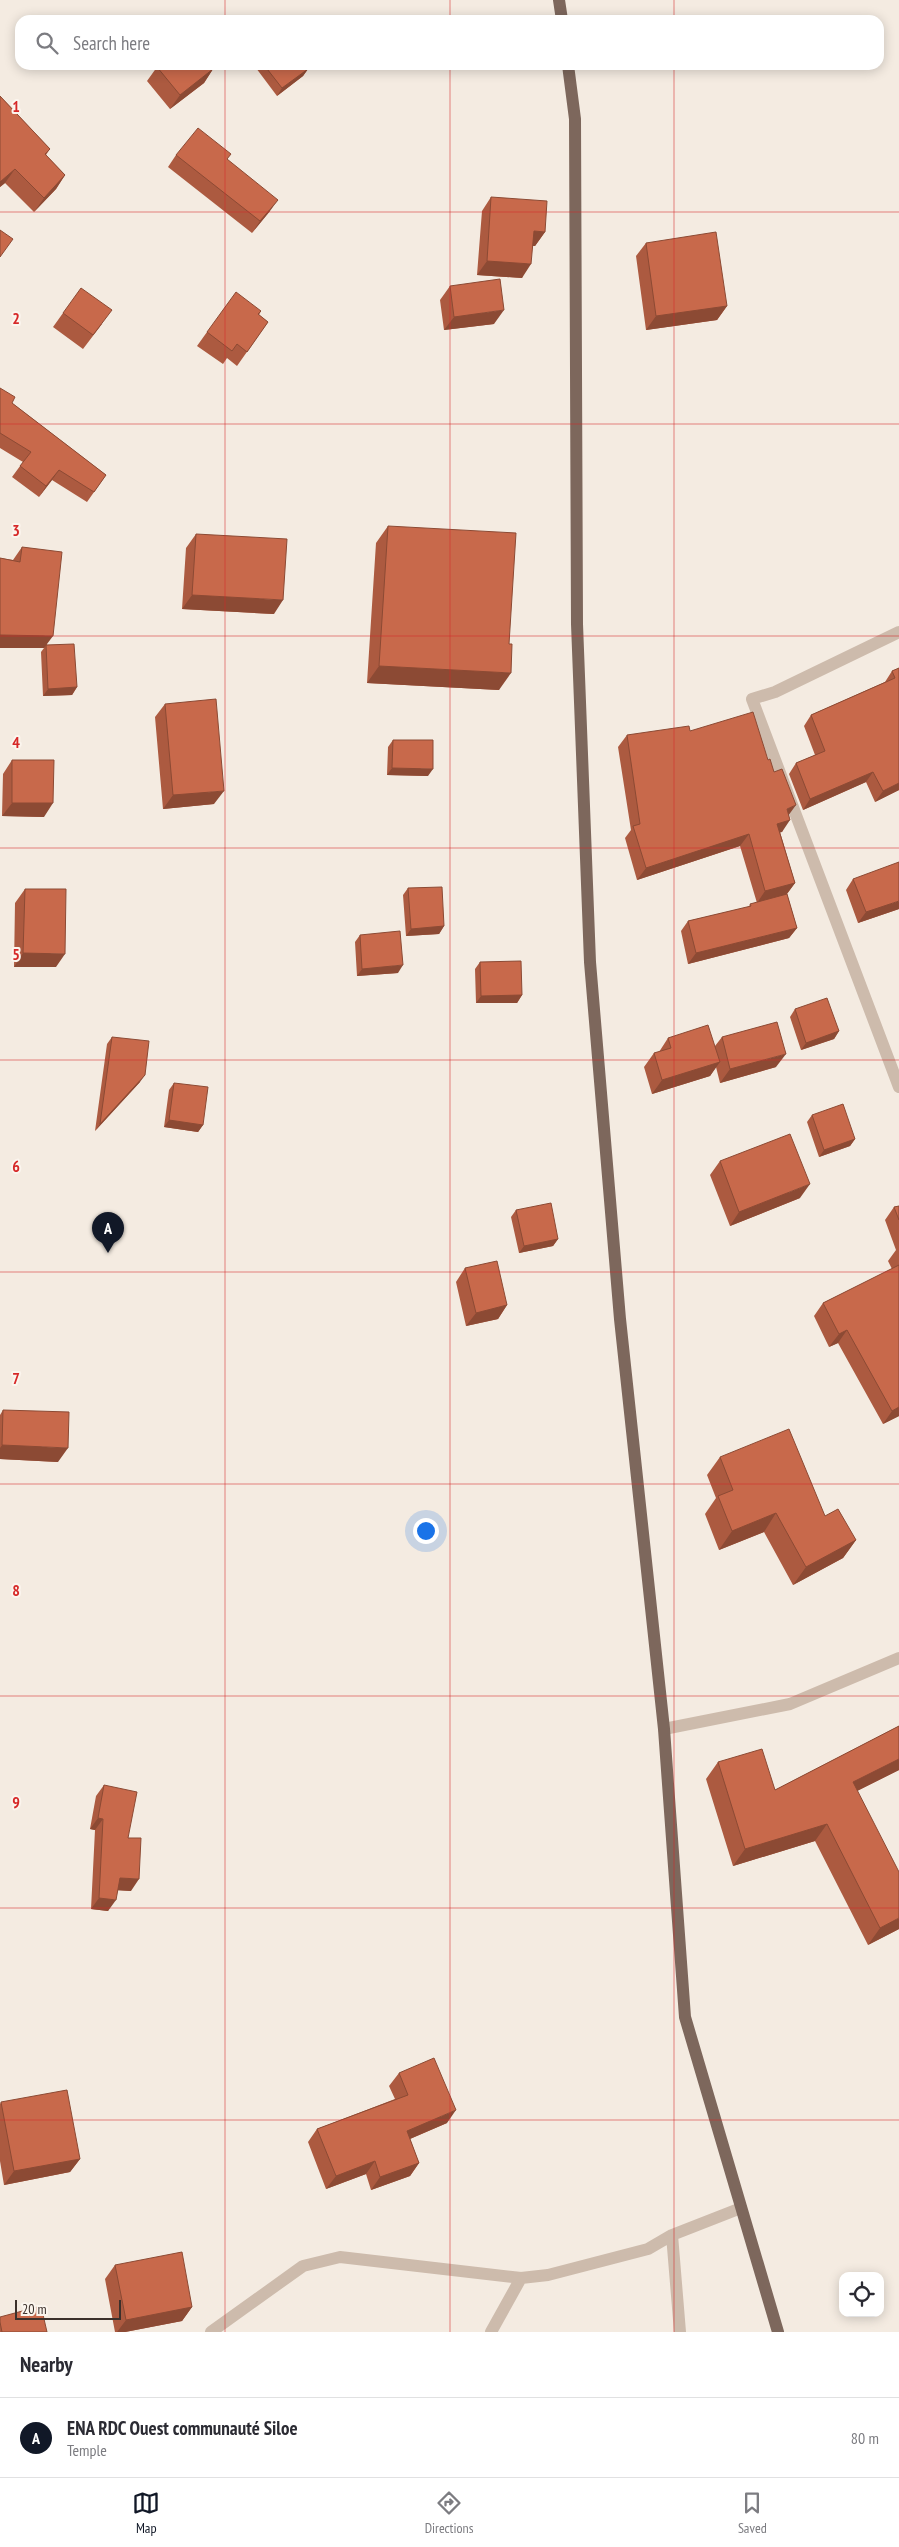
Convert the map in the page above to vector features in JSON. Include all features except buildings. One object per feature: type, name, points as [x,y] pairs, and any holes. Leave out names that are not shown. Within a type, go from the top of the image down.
[{"type":"main road","points":[[559,0],[561,15]]},
{"type":"main road","points":[[569,70],[575,119],[576,624],[590,962],[620,1319],[664,1728],[685,2017],[778,2332]]},
{"type":"street","points":[[899,632],[775,692],[752,699],[899,1087]]},
{"type":"street","points":[[664,1728],[790,1704],[899,1658]]},
{"type":"street","points":[[212,2332],[303,2266],[340,2257],[521,2278],[548,2276],[648,2249],[672,2235],[741,2208]]},
{"type":"street","points":[[672,2235],[680,2332]]},
{"type":"street","points":[[491,2332],[521,2278]]},
{"type":"place","name":"ENA RDC Ouest communauté Siloe","points":[[108,1253]]}]
